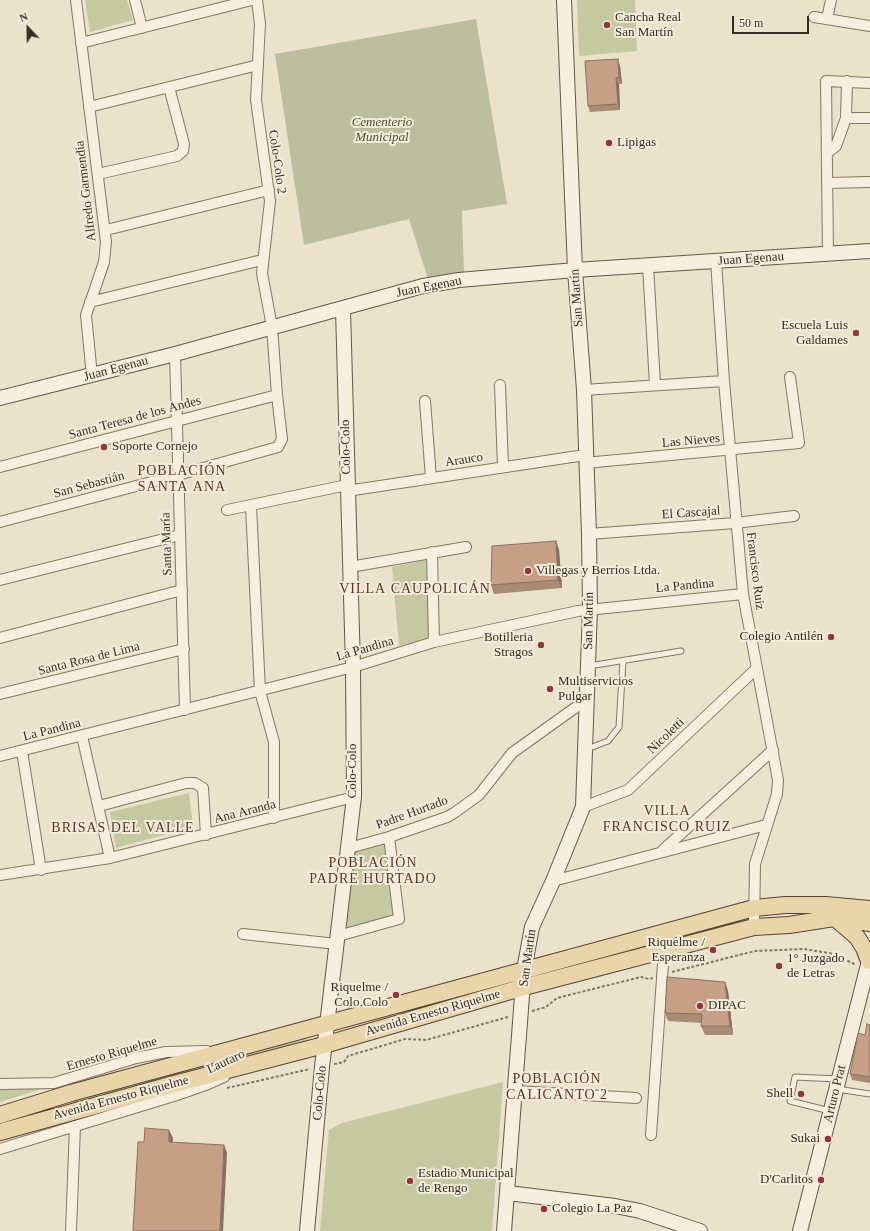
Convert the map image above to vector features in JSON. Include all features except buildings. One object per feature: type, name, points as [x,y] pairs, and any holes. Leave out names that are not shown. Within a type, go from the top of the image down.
[{"type":"main road","name":"San Martín","points":[[504,1231],[524,987],[524,970],[532,927],[553,881],[583,807],[590,608],[589,534],[585,459],[584,390],[575,270],[564,0]]},
{"type":"main road","name":"Juan Egenau","points":[[0,398],[92,376],[343,309],[423,286],[459,280],[575,270],[870,251]]},
{"type":"main road","name":"Colo-Colo","points":[[307,1231],[324,1044],[354,797],[353,667],[343,309]]},
{"type":"main road","points":[[845,905],[870,900]]},
{"type":"main road","name":"Avenida Ernesto Riquelme","points":[[0,1115],[71,1093],[754,908],[785,905],[845,905],[870,909]]},
{"type":"main road","name":"Avenida Ernesto Riquelme","points":[[0,1132],[324,1044],[524,987],[754,927],[789,925],[834,918],[870,923]]},
{"type":"main road","points":[[834,918],[857,937],[864,948],[868,962]]},
{"type":"main road","name":"Arturo Prat","points":[[800,1231],[868,962]]},
{"type":"main road","points":[[508,1193],[615,1206],[640,1212],[700,1231]]},
{"type":"street","name":"Alfredo Garmendia","points":[[76,0],[106,230],[105,257],[90,302],[86,320],[92,376]]},
{"type":"street","points":[[135,0],[142,28]]},
{"type":"street","points":[[81,43],[252,0]]},
{"type":"street","name":"Colo-Colo 2","points":[[257,0],[260,24],[256,110],[269,190],[269,211],[262,260],[262,282],[272,327],[282,439],[278,447]]},
{"type":"street","points":[[827,19],[830,0]]},
{"type":"street","points":[[814,17],[870,26]]},
{"type":"street","points":[[89,107],[258,65]]},
{"type":"street","points":[[828,253],[826,81],[870,82]]},
{"type":"street","points":[[827,152],[836,146],[846,118],[847,81]]},
{"type":"street","points":[[98,174],[177,156],[183,151],[184,144],[169,87]]},
{"type":"street","points":[[846,118],[870,118]]},
{"type":"street","points":[[827,183],[870,182]]},
{"type":"street","points":[[106,230],[269,190]]},
{"type":"street","points":[[90,302],[262,260]]},
{"type":"street","name":"Francisco Ruiz","points":[[716,261],[735,523],[743,594],[778,780],[777,794],[754,864],[754,927]]},
{"type":"street","points":[[648,266],[655,384]]},
{"type":"street","name":"Santa María","points":[[175,354],[185,710]]},
{"type":"street","name":"Las Nieves","points":[[585,459],[730,450],[799,443],[790,377]]},
{"type":"street","points":[[584,390],[655,384],[724,381]]},
{"type":"street","points":[[500,385],[503,467]]},
{"type":"street","name":"Santa Teresa de los Andes","points":[[0,467],[277,395]]},
{"type":"street","points":[[425,401],[431,478]]},
{"type":"street","name":"San Sebastián","points":[[0,522],[278,447]]},
{"type":"street","name":"Arauco","points":[[227,510],[347,488],[431,478],[503,467],[585,459]]},
{"type":"street","points":[[251,506],[260,691],[274,742],[274,818]]},
{"type":"street","name":"El Cascajal","points":[[589,534],[735,523],[794,516]]},
{"type":"street","points":[[0,580],[180,535]]},
{"type":"street","points":[[350,567],[466,547]]},
{"type":"street","points":[[432,552],[434,642]]},
{"type":"street","points":[[0,638],[182,590]]},
{"type":"street","name":"La Pandina","points":[[0,756],[353,667],[434,642],[590,608],[743,594]]},
{"type":"street","name":"Santa Rosa de Lima","points":[[0,694],[184,649]]},
{"type":"street","name":"Nicoletti","points":[[583,807],[628,790],[757,668]]},
{"type":"street","name":"Padre Hurtado","points":[[349,848],[389,837],[454,813],[479,795],[512,753],[586,700]]},
{"type":"street","points":[[82,736],[110,858]]},
{"type":"street","points":[[661,852],[773,750]]},
{"type":"street","points":[[22,751],[41,870]]},
{"type":"street","points":[[99,806],[186,783],[194,783],[203,788],[206,835]]},
{"type":"street","name":"Ana Aranda","points":[[0,876],[110,858],[354,797]]},
{"type":"street","points":[[553,881],[766,825]]},
{"type":"street","points":[[243,934],[337,940],[399,919],[389,837]]},
{"type":"street","points":[[651,1135],[664,950]]},
{"type":"street","name":"Ernesto Riquelme","points":[[0,1084],[54,1083],[136,1058],[166,1052],[231,1050]]},
{"type":"street","name":"Lautaro","points":[[0,1149],[208,1084],[256,1062]]},
{"type":"street","points":[[516,1091],[636,1098]]},
{"type":"street","points":[[71,1231],[75,1126]]},
{"type":"lane","points":[[588,666],[681,651]]},
{"type":"lane","points":[[585,750],[608,741],[619,727],[623,661]]},
{"type":"lane","points":[[831,1111],[790,1101],[795,1078],[838,1084],[870,1094]]},
{"type":"path","points":[[224,1088],[344,1062],[348,1056],[405,1039],[426,1040],[546,1007],[556,998],[641,977],[649,979],[755,951],[804,948],[868,962]]},
{"type":"green space","points":[[85,0],[127,0],[133,20],[90,32]]},
{"type":"green space","name":"Cancha Real San Martín","points":[[577,0],[635,0],[637,51],[579,56]]},
{"type":"green space","name":"Cementerio Municipal","points":[[476,19],[507,204],[462,211],[464,273],[428,279],[409,219],[304,245],[275,54]]},
{"type":"green space","points":[[426,560],[430,638],[399,646],[392,567]]},
{"type":"green space","points":[[189,793],[193,827],[116,848],[110,812]]},
{"type":"green space","points":[[385,840],[395,917],[330,936],[348,851]]},
{"type":"green space","points":[[745,917],[747,924],[534,979],[534,972]]},
{"type":"green space","points":[[307,1037],[306,1044],[146,1083],[0,1127],[0,1120]]},
{"type":"green space","name":"Estadio Municipal de Rengo","points":[[503,1082],[492,1231],[320,1231],[329,1130],[342,1123]]},
{"type":"green space","points":[[0,1089],[42,1089],[0,1102]]},
{"type":"place","name":"Cancha Real San Martín","points":[[607,25]]},
{"type":"place","name":"Lipigas","points":[[609,143]]},
{"type":"place","name":"Escuela Luis Galdames","points":[[856,333]]},
{"type":"place","name":"Soporte Cornejo","points":[[104,447]]},
{"type":"place","name":"Villegas y Berríos Ltda.","points":[[528,571]]},
{"type":"place","name":"Colegio Antilén","points":[[831,637]]},
{"type":"place","name":"Botilleria Stragos","points":[[541,645]]},
{"type":"place","name":"Multiservicios Pulgar","points":[[550,689]]},
{"type":"place","name":"Riquelme / Esperanza","points":[[713,950]]},
{"type":"place","name":"1° Juzgado de Letras","points":[[779,966]]},
{"type":"place","name":"Riquelme / Colo Colo","points":[[396,995]]},
{"type":"place","name":"DIPAC","points":[[700,1006]]},
{"type":"place","name":"Shell","points":[[801,1094]]},
{"type":"place","name":"Sukai","points":[[828,1139]]},
{"type":"place","name":"D'Carlitos","points":[[821,1180]]},
{"type":"place","name":"Estadio Municipal de Rengo","points":[[410,1181]]},
{"type":"place","name":"Colegio La Paz","points":[[544,1209]]},
{"type":"district","name":"POBLACIÓN SANTA ANA","points":[[182,480]]},
{"type":"district","name":"VILLA CAUPOLICÁN","points":[[415,589]]},
{"type":"district","name":"VILLA FRANCISCO RUIZ","points":[[667,820]]},
{"type":"district","name":"BRISAS DEL VALLE","points":[[123,828]]},
{"type":"district","name":"POBLACIÓN PADRE HURTADO","points":[[373,872]]},
{"type":"district","name":"POBLACIÓN CALICANTO 2","points":[[557,1088]]}]
